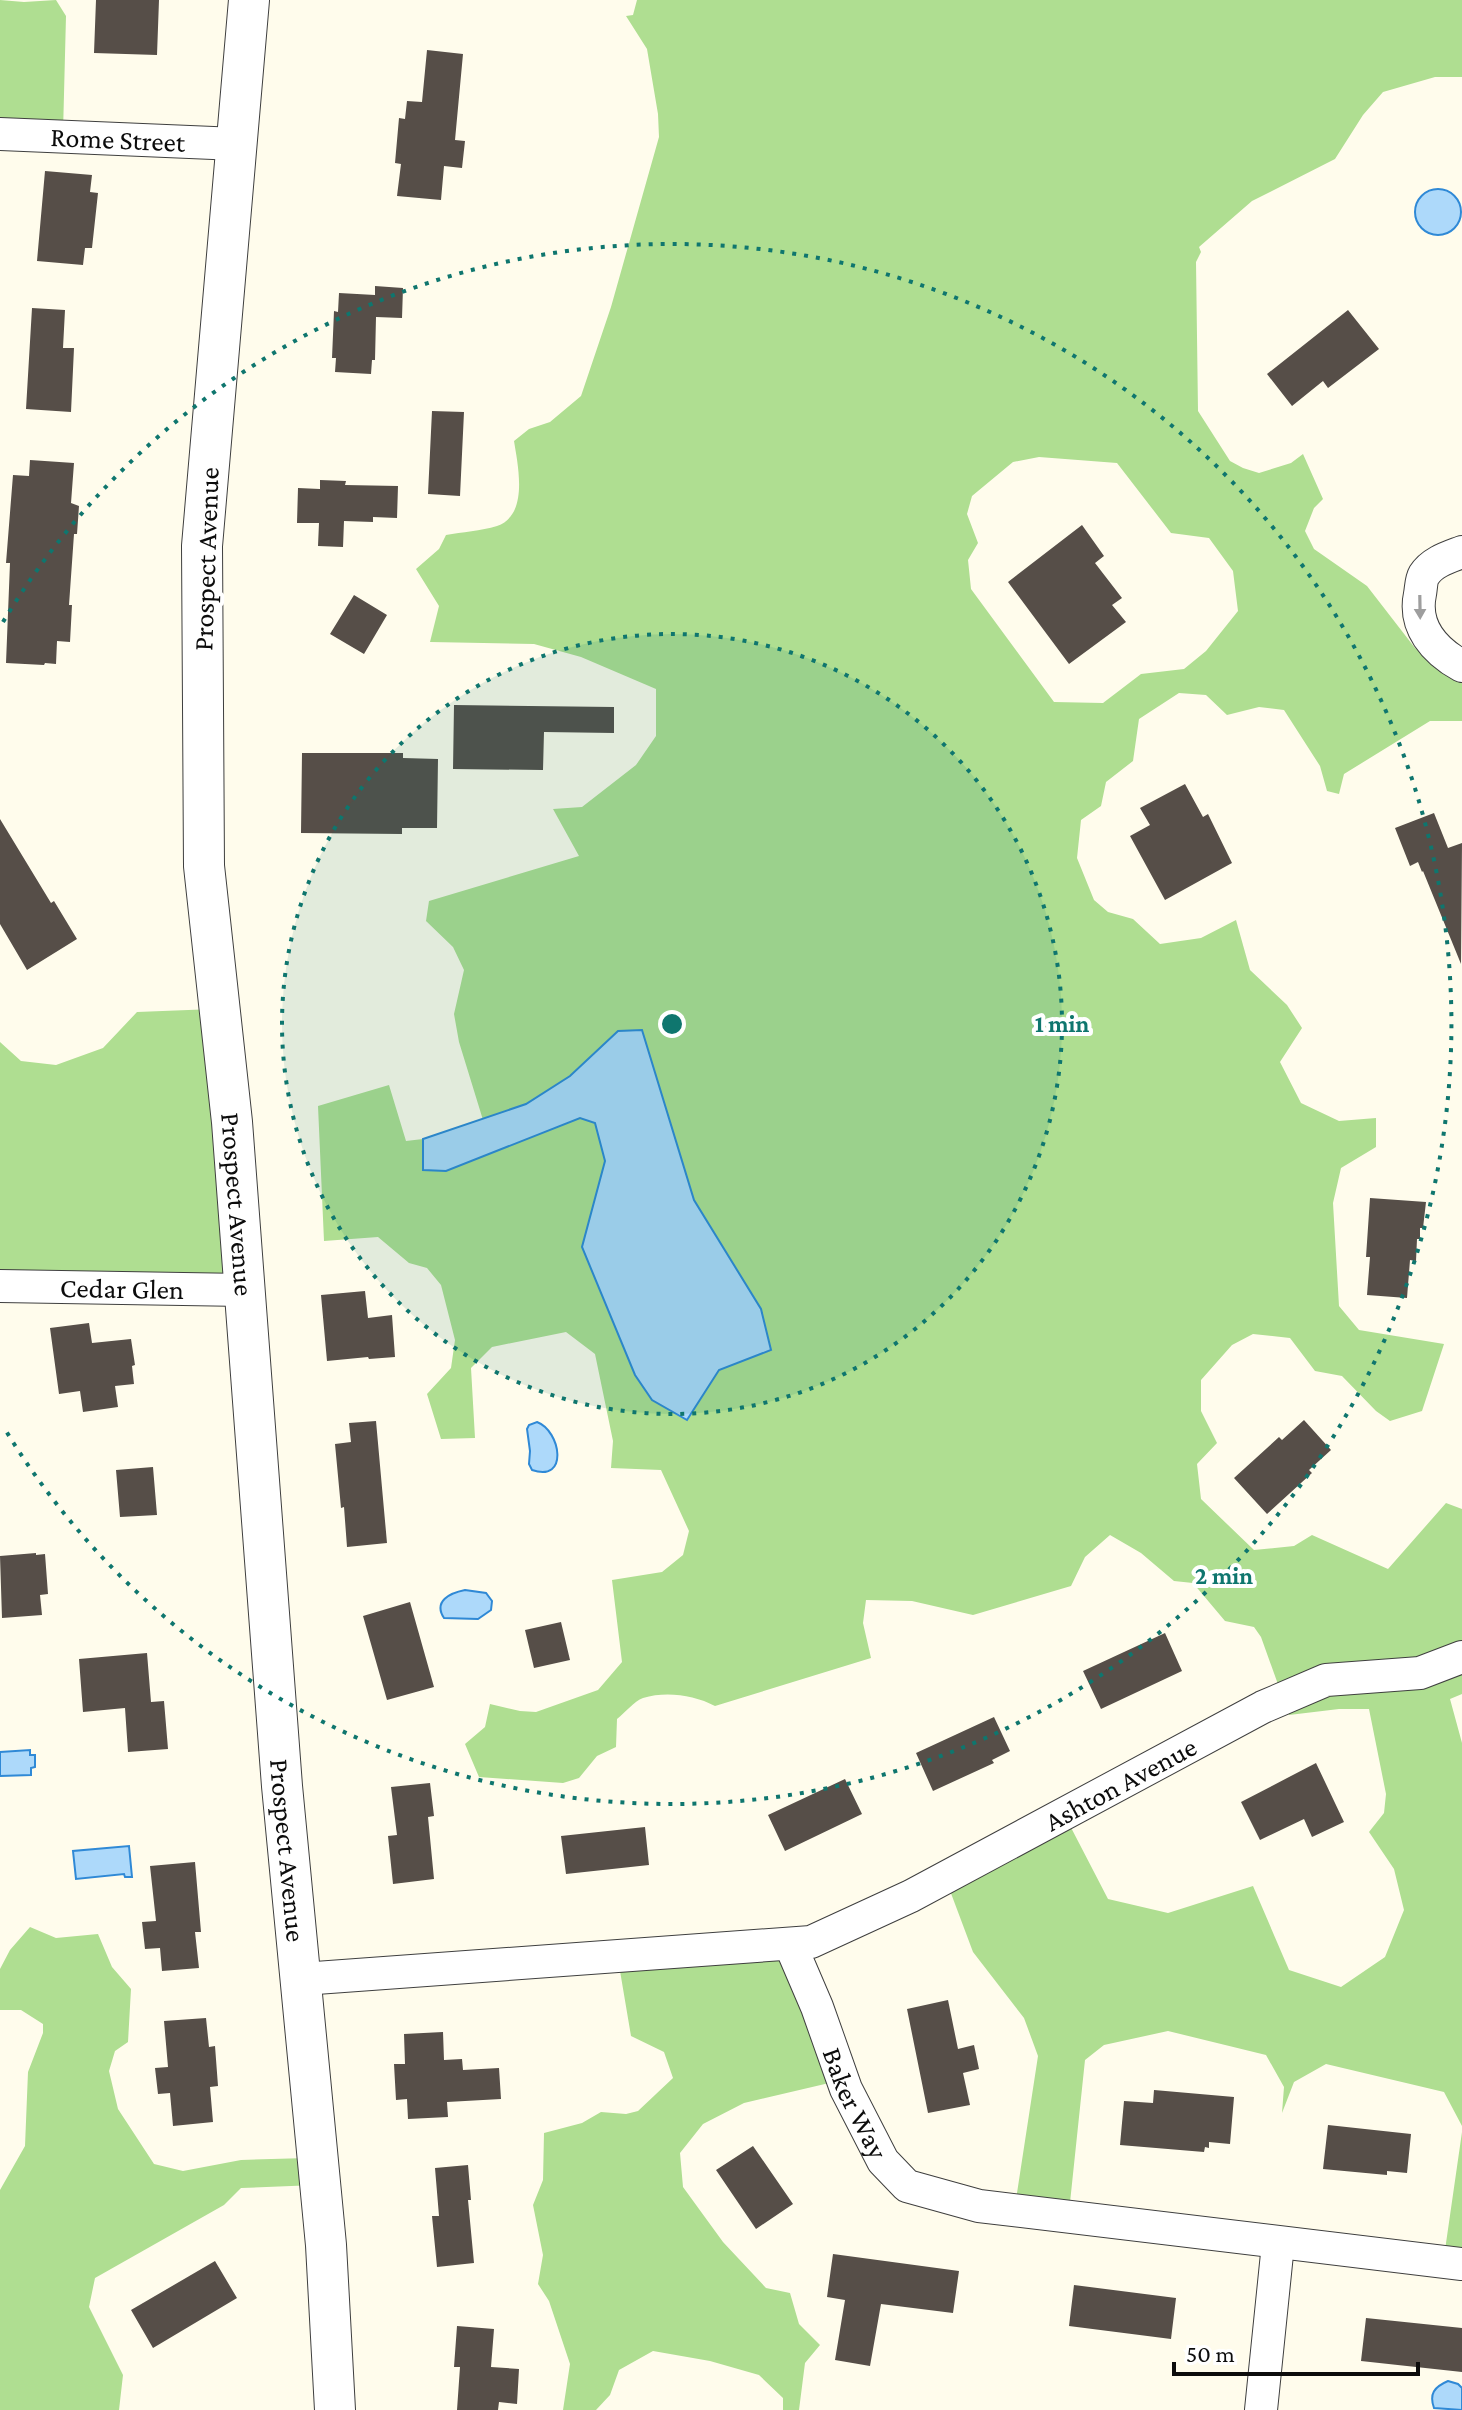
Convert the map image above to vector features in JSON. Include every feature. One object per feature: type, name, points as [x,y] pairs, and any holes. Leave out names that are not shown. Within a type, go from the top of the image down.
[{"type":"street","name":"Prospect Avenue","points":[[249,0],[202,546],[204,866],[232,1122],[282,1786],[326,2245],[335,2410]]},
{"type":"street","name":"Rome Street","points":[[0,134],[237,144]]},
{"type":"street","points":[[1462,552],[1439,561],[1423,575],[1418,602],[1421,625],[1441,654],[1462,666]]},
{"type":"street","name":"Cedar Glen","points":[[0,1286],[244,1290]]},
{"type":"street","name":"Ashton Avenue","points":[[790,1944],[811,1942],[911,1896],[1263,1707],[1326,1680],[1420,1673],[1462,1657]]},
{"type":"street","points":[[302,1979],[790,1944]]},
{"type":"street","name":"Baker Way","points":[[790,1944],[817,2007],[846,2089],[883,2161],[907,2186],[979,2206],[1462,2264]]},
{"type":"street","points":[[1261,2410],[1278,2244]]},
{"type":"green space","points":[[0,0],[56,0],[66,16],[63,133],[0,132]]},
{"type":"green space","points":[[637,0],[1462,0],[1462,77],[1435,77],[1383,92],[1363,115],[1335,159],[1252,201],[1199,247],[1201,252],[1196,262],[1198,411],[1230,461],[1243,468],[1259,473],[1291,463],[1303,454],[1323,499],[1314,508],[1305,531],[1314,549],[1367,586],[1415,648],[1462,675],[1462,721],[1430,721],[1344,774],[1339,794],[1327,791],[1320,766],[1284,710],[1259,707],[1227,715],[1206,695],[1179,693],[1139,719],[1133,761],[1106,782],[1101,806],[1081,820],[1077,858],[1094,900],[1108,912],[1133,919],[1160,944],[1201,938],[1236,920],[1250,970],[1287,1005],[1302,1028],[1280,1062],[1301,1103],[1339,1121],[1376,1118],[1376,1147],[1341,1168],[1333,1203],[1339,1306],[1359,1330],[1444,1344],[1422,1411],[1390,1421],[1342,1376],[1315,1371],[1290,1338],[1253,1334],[1232,1345],[1201,1380],[1201,1411],[1217,1443],[1197,1464],[1201,1499],[1254,1550],[1294,1546],[1312,1535],[1388,1569],[1446,1503],[1462,1509],[1462,1694],[1450,1699],[1462,1743],[1462,2126],[1444,2092],[1326,2064],[1294,2082],[1282,2113],[1284,2087],[1266,2055],[1168,2031],[1104,2045],[1085,2060],[1069,2212],[1015,2206],[1038,2056],[1024,2018],[973,1952],[946,1880],[1065,1816],[1108,1899],[1168,1913],[1253,1886],[1289,1970],[1341,1987],[1385,1957],[1404,1910],[1394,1869],[1369,1832],[1384,1813],[1386,1794],[1369,1709],[1289,1715],[1261,1637],[1254,1627],[1225,1621],[1193,1583],[1174,1581],[1141,1553],[1110,1535],[1085,1557],[1071,1586],[973,1615],[912,1601],[866,1600],[863,1623],[871,1658],[715,1706],[680,1695],[652,1696],[640,1700],[617,1719],[616,1747],[597,1756],[579,1778],[563,1783],[479,1777],[465,1744],[485,1727],[490,1704],[536,1712],[598,1690],[622,1662],[612,1580],[662,1572],[683,1555],[689,1531],[661,1470],[611,1468],[613,1441],[595,1354],[566,1332],[492,1347],[471,1368],[475,1438],[441,1439],[427,1394],[451,1368],[455,1340],[441,1285],[427,1268],[409,1263],[378,1237],[324,1241],[318,1106],[389,1085],[406,1141],[423,1139],[423,1169],[446,1171],[580,1118],[595,1123],[605,1161],[582,1247],[687,1420],[719,1370],[771,1350],[761,1309],[694,1200],[642,1030],[618,1031],[570,1076],[526,1104],[483,1120],[459,1042],[454,1014],[464,970],[453,947],[426,921],[429,901],[579,856],[553,809],[582,807],[636,765],[656,736],[656,689],[581,657],[534,644],[430,642],[439,606],[416,569],[439,549],[446,535],[491,528],[507,520],[514,512],[519,489],[514,441],[529,429],[550,422],[581,396],[611,307],[659,137],[647,49],[626,16],[633,15]],"holes":[[[1039,457],[1117,463],[1171,533],[1209,538],[1233,571],[1238,611],[1206,651],[1184,669],[1141,674],[1103,703],[1054,702],[971,589],[968,560],[978,543],[967,514],[972,496],[1013,462]]]},
{"type":"green space","points":[[214,1009],[241,1274],[0,1284],[0,1042],[21,1061],[56,1065],[103,1048],[137,1012]]},
{"type":"green space","points":[[30,1927],[56,1938],[98,1934],[112,1967],[131,1989],[128,2042],[115,2051],[109,2071],[118,2109],[154,2164],[183,2171],[241,2160],[307,2158],[316,2185],[241,2188],[224,2205],[95,2278],[89,2307],[123,2375],[119,2410],[0,2410],[0,2190],[25,2146],[28,2072],[43,2033],[43,2024],[21,2010],[0,2010],[0,1969],[10,1950]]},
{"type":"green space","points":[[788,1943],[842,2080],[744,2103],[703,2124],[680,2153],[683,2187],[723,2242],[766,2288],[790,2293],[799,2324],[820,2345],[805,2363],[799,2410],[783,2410],[783,2398],[759,2375],[710,2361],[653,2351],[619,2370],[610,2395],[596,2410],[563,2410],[570,2364],[549,2301],[538,2284],[543,2255],[533,2205],[543,2180],[544,2133],[582,2123],[601,2112],[626,2114],[638,2111],[673,2078],[664,2052],[631,2036],[618,1959]]},
{"type":"green space","points":[[1462,2132],[1462,2263],[1444,2257]]},
{"type":"water","points":[[1438,189],[1454,196],[1461,212],[1454,228],[1438,235],[1422,228],[1415,212],[1422,196]]},
{"type":"water","points":[[642,1030],[694,1200],[761,1309],[771,1350],[719,1370],[687,1420],[652,1400],[635,1375],[582,1247],[605,1161],[595,1123],[580,1118],[446,1171],[423,1170],[423,1139],[526,1104],[570,1076],[618,1031]]},
{"type":"water","points":[[537,1422],[552,1435],[556,1445],[556,1463],[544,1472],[532,1470],[529,1464],[527,1429]]},
{"type":"water","points":[[465,1590],[486,1593],[492,1601],[491,1610],[478,1619],[444,1618],[442,1602],[454,1593]]},
{"type":"water","points":[[30,1750],[30,1755],[35,1755],[31,1775],[0,1776],[0,1752]]},
{"type":"water","points":[[129,1846],[132,1877],[125,1877],[124,1874],[76,1879],[73,1851]]},
{"type":"water","points":[[1448,2381],[1462,2388],[1462,2410],[1434,2408],[1434,2392]]},
{"type":"building","points":[[96,0],[159,0],[157,55],[94,53]]},
{"type":"building","points":[[427,50],[463,54],[455,140],[465,141],[462,168],[444,166],[441,200],[397,196],[401,164],[395,163],[399,118],[405,119],[407,101],[422,102]]},
{"type":"building","points":[[45,171],[92,175],[90,192],[98,193],[92,248],[85,248],[83,265],[37,261]]},
{"type":"building","points":[[375,286],[403,288],[402,318],[376,317],[375,360],[372,360],[371,374],[335,372],[336,358],[332,358],[334,311],[338,312],[339,293],[375,295]]},
{"type":"building","points":[[32,308],[65,310],[63,348],[74,348],[71,412],[26,409]]},
{"type":"building","points":[[1348,310],[1379,349],[1328,388],[1323,381],[1292,406],[1267,374]]},
{"type":"building","points":[[432,411],[464,412],[460,496],[428,494]]},
{"type":"building","points":[[30,460],[74,463],[71,503],[79,506],[69,605],[72,605],[70,642],[57,641],[56,664],[6,663],[10,563],[6,563],[13,475],[29,476]]},
{"type":"building","points":[[320,480],[346,481],[345,485],[398,486],[397,518],[373,517],[373,522],[344,521],[343,547],[318,546],[319,523],[297,523],[298,488],[320,489]]},
{"type":"building","points":[[1082,525],[1104,556],[1095,563],[1122,598],[1112,605],[1126,622],[1069,664],[1008,582]]},
{"type":"building","points":[[354,595],[387,615],[364,654],[330,634]]},
{"type":"building","points":[[454,705],[614,707],[614,733],[544,732],[543,770],[453,769]]},
{"type":"building","points":[[302,753],[403,753],[403,758],[438,759],[437,828],[402,828],[402,834],[301,833]]},
{"type":"building","points":[[1185,784],[1203,817],[1208,814],[1232,863],[1165,900],[1130,836],[1150,825],[1140,808]]},
{"type":"building","points":[[1434,813],[1448,848],[1462,843],[1461,964],[1423,871],[1418,862],[1410,866],[1395,828]]},
{"type":"building","points":[[0,819],[51,903],[54,901],[77,939],[27,970],[0,924]]},
{"type":"building","points":[[1370,1198],[1426,1202],[1423,1228],[1420,1228],[1420,1239],[1417,1239],[1416,1261],[1410,1260],[1407,1298],[1367,1295]]},
{"type":"building","points":[[365,1291],[368,1318],[392,1315],[395,1357],[327,1361],[321,1295]]},
{"type":"building","points":[[89,1323],[92,1343],[131,1339],[134,1384],[115,1386],[118,1407],[83,1412],[80,1391],[59,1394],[50,1328]]},
{"type":"building","points":[[1304,1420],[1331,1450],[1309,1470],[1312,1473],[1267,1514],[1234,1478],[1279,1437],[1282,1440]]},
{"type":"building","points":[[376,1421],[387,1543],[347,1547],[335,1444],[351,1442],[349,1423]]},
{"type":"building","points":[[153,1467],[157,1515],[120,1517],[116,1470]]},
{"type":"building","points":[[45,1554],[48,1594],[40,1595],[42,1615],[2,1618],[0,1556]]},
{"type":"building","points":[[410,1602],[434,1687],[387,1700],[363,1616]]},
{"type":"building","points":[[561,1622],[570,1660],[534,1668],[525,1630]]},
{"type":"building","points":[[1165,1633],[1182,1671],[1101,1709],[1083,1671]]},
{"type":"building","points":[[147,1653],[151,1702],[164,1701],[168,1749],[128,1752],[125,1708],[83,1712],[79,1659]]},
{"type":"building","points":[[994,1717],[1010,1751],[992,1760],[994,1763],[933,1791],[916,1753]]},
{"type":"building","points":[[1316,1763],[1344,1822],[1312,1837],[1304,1819],[1260,1840],[1241,1802]]},
{"type":"building","points":[[845,1779],[862,1814],[785,1851],[768,1815]]},
{"type":"building","points":[[430,1783],[434,1816],[428,1817],[434,1879],[393,1884],[388,1836],[397,1835],[391,1787]]},
{"type":"building","points":[[645,1827],[649,1865],[566,1874],[561,1836]]},
{"type":"building","points":[[195,1862],[201,1932],[195,1932],[199,1968],[162,1971],[160,1948],[145,1949],[142,1922],[156,1921],[150,1866]]},
{"type":"building","points":[[948,2000],[958,2049],[974,2045],[979,2069],[963,2073],[970,2105],[928,2113],[907,2009]]},
{"type":"building","points":[[206,2018],[209,2047],[215,2046],[218,2086],[210,2087],[213,2122],[173,2126],[170,2093],[158,2094],[155,2068],[168,2067],[164,2021]]},
{"type":"building","points":[[443,2032],[444,2060],[462,2059],[463,2070],[499,2068],[501,2099],[447,2102],[448,2117],[408,2119],[407,2099],[396,2100],[394,2064],[405,2064],[404,2034]]},
{"type":"building","points":[[1154,2090],[1234,2097],[1230,2144],[1209,2142],[1209,2148],[1205,2147],[1204,2152],[1120,2145],[1124,2101],[1153,2103]]},
{"type":"building","points":[[1328,2125],[1411,2134],[1407,2173],[1387,2171],[1387,2175],[1323,2169]]},
{"type":"building","points":[[753,2146],[793,2204],[756,2229],[716,2170]]},
{"type":"building","points":[[468,2165],[474,2263],[437,2267],[432,2216],[439,2216],[435,2168]]},
{"type":"building","points":[[833,2254],[959,2271],[953,2313],[881,2304],[870,2366],[835,2360],[845,2300],[827,2297]]},
{"type":"building","points":[[215,2261],[237,2298],[153,2348],[131,2310]]},
{"type":"building","points":[[1074,2285],[1176,2298],[1171,2339],[1069,2326]]},
{"type":"building","points":[[1366,2318],[1462,2328],[1462,2372],[1361,2361]]},
{"type":"building","points":[[457,2326],[494,2329],[491,2367],[519,2369],[517,2404],[499,2402],[498,2410],[457,2410],[460,2367],[454,2367]]}]
